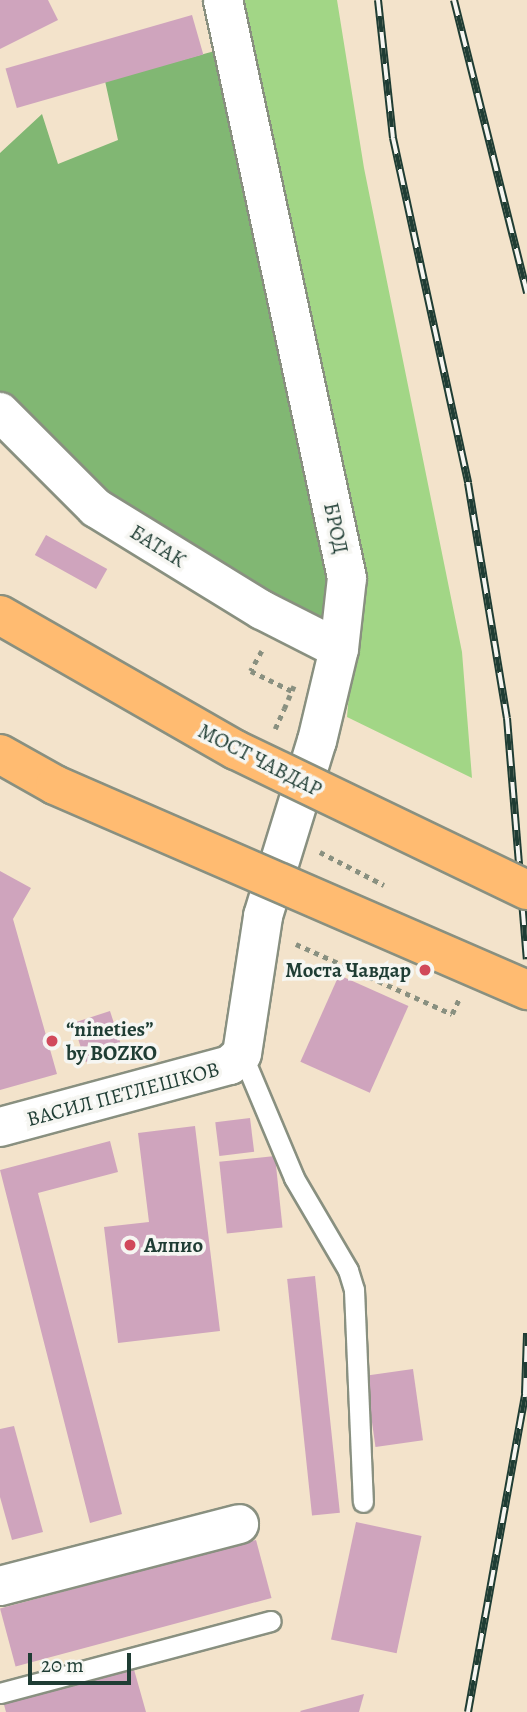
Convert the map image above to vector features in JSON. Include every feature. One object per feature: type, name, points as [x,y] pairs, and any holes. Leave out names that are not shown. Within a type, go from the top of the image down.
[{"type":"main road","name":"МОСТ ЧАВДАР","points":[[0,615],[236,750],[527,890]]},
{"type":"main road","points":[[0,754],[55,785],[527,989]]},
{"type":"street","name":"БРОД","points":[[223,0],[347,578],[339,649],[326,708],[263,916],[242,1054]]},
{"type":"street","name":"БАТАК","points":[[0,412],[96,508],[262,610],[339,649]]},
{"type":"street","name":"ВАСИЛ ПЕТЛЕШКОВ","points":[[0,1128],[229,1065],[242,1054]]},
{"type":"street","points":[[0,1586],[239,1524]]},
{"type":"lane","points":[[242,1054],[294,1178],[348,1270],[354,1290],[363,1502]]},
{"type":"lane","points":[[0,1693],[271,1621]]},
{"type":"path","points":[[261,651],[251,671],[326,708]]},
{"type":"path","points":[[272,736],[296,681]]},
{"type":"path","points":[[323,956],[452,1014]]},
{"type":"green space","points":[[236,0],[337,0],[364,168],[462,652],[472,778],[347,717],[359,572]]},
{"type":"green space","points":[[233,46],[347,578],[339,649],[262,610],[0,412],[0,153],[42,114],[58,164],[118,140],[105,81]]},
{"type":"building","points":[[0,0],[48,0],[58,20],[0,49]]},
{"type":"building","points":[[192,15],[203,54],[17,108],[6,68]]},
{"type":"building","points":[[46,535],[107,569],[96,589],[35,555]]},
{"type":"building","points":[[0,871],[31,888],[13,919],[57,1074],[0,1090]]},
{"type":"building","points":[[339,975],[408,1006],[370,1093],[300,1062]]},
{"type":"building","points":[[110,1011],[123,1050],[86,1062],[73,1023]]},
{"type":"building","points":[[250,1118],[254,1152],[219,1156],[215,1122]]},
{"type":"building","points":[[195,1126],[220,1331],[118,1343],[104,1227],[149,1222],[138,1133]]},
{"type":"building","points":[[110,1141],[118,1172],[38,1193],[122,1514],[90,1523],[0,1170]]},
{"type":"building","points":[[275,1156],[283,1228],[227,1233],[219,1162]]},
{"type":"building","points":[[315,1276],[340,1513],[312,1516],[287,1279]]},
{"type":"building","points":[[413,1369],[423,1440],[375,1447],[365,1376]]},
{"type":"building","points":[[14,1426],[43,1532],[12,1540],[0,1497],[0,1429]]},
{"type":"building","points":[[356,1522],[422,1536],[397,1653],[331,1639]]},
{"type":"building","points":[[256,1540],[272,1598],[16,1667],[0,1609]]},
{"type":"building","points":[[133,1666],[146,1712],[6,1712],[3,1701]]},
{"type":"building","points":[[364,1694],[359,1712],[300,1711]]},
{"type":"railway","points":[[378,0],[393,138],[468,483],[507,718],[527,959]]},
{"type":"railway","points":[[454,0],[527,293]]},
{"type":"railway","points":[[468,1712],[525,1394],[527,1333]]},
{"type":"place","name":"Моста Чавдар","points":[[425,970]]},
{"type":"place","name":"“nineties” by BOZKO","points":[[52,1041]]},
{"type":"place","name":"Алпио","points":[[130,1245]]}]
